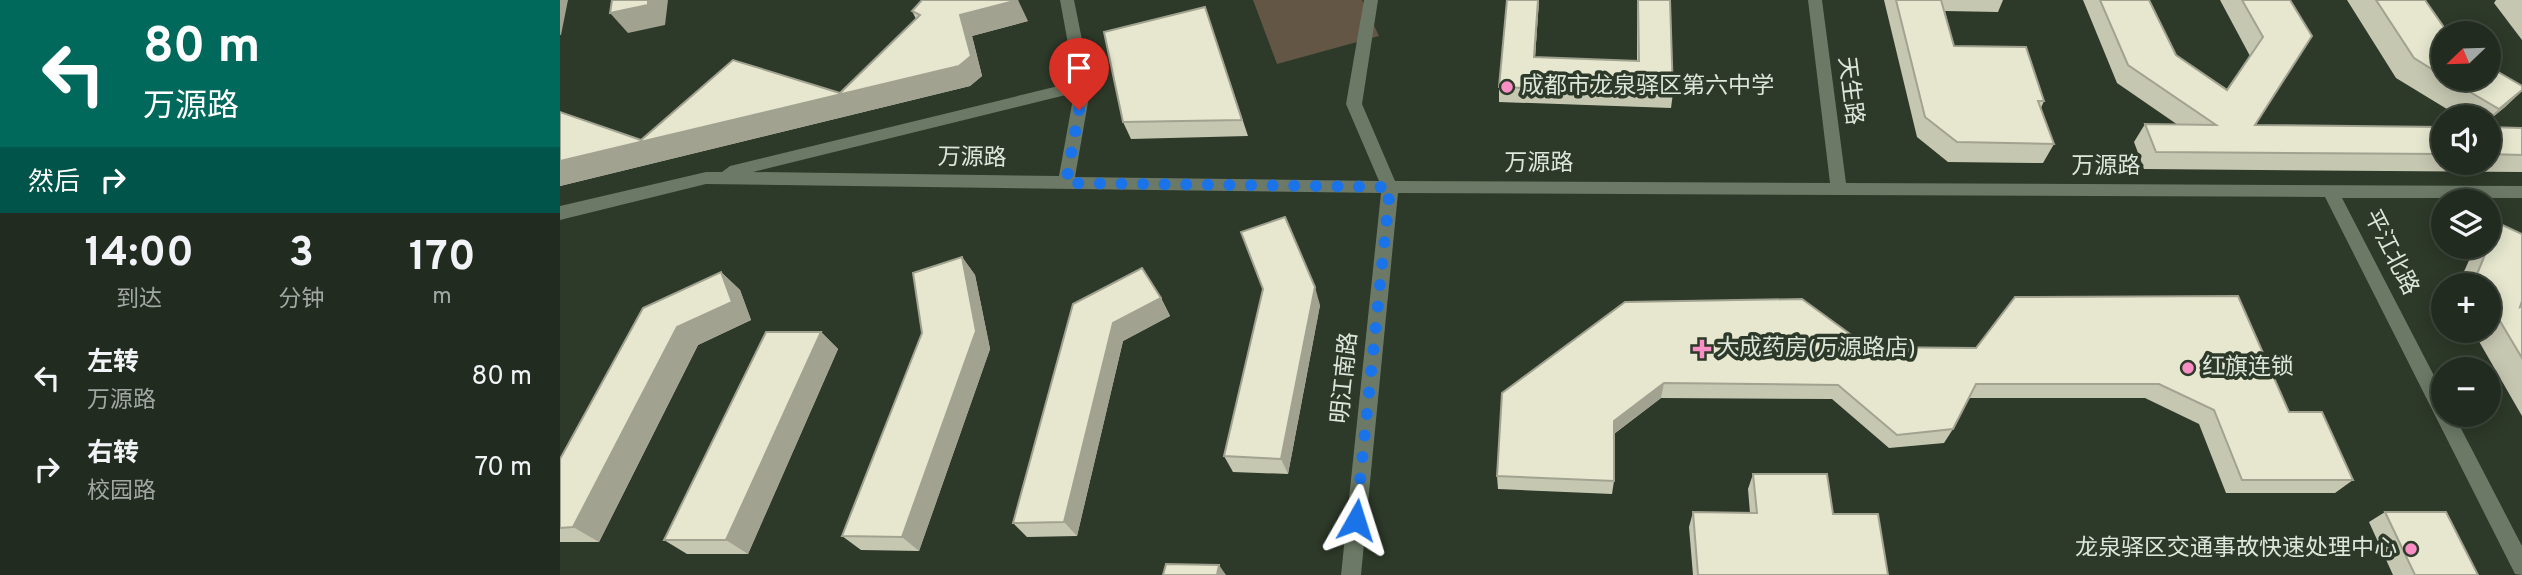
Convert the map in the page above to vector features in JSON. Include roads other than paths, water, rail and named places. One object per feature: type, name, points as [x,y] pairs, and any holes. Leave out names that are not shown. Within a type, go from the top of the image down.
[{"type":"street","points":[[1066,183],[1083,85],[1067,0]]},
{"type":"street","points":[[1371,0],[1354,104],[1390,187]]},
{"type":"street","name":"天生路","points":[[1815,0],[1839,188]]},
{"type":"street","points":[[706,178],[1083,85]]},
{"type":"street","name":"万源路","points":[[560,213],[706,178],[1390,187],[2522,192]]},
{"type":"street","name":"明江南路","points":[[1351,575],[1390,187]]},
{"type":"street","name":"平江北路","points":[[2330,191],[2431,388]]},
{"type":"street","name":"平江北路","points":[[2451,427],[2522,567]]},
{"type":"place","name":"成都市龙泉驿区第六中学","points":[[1507,87]]},
{"type":"place","name":"大成药房(万源路店)","points":[[1702,349]]},
{"type":"place","name":"红旗连锁","points":[[2188,368]]},
{"type":"place","name":"龙泉驿区交通事故快速处理中心","points":[[2411,549]]}]
